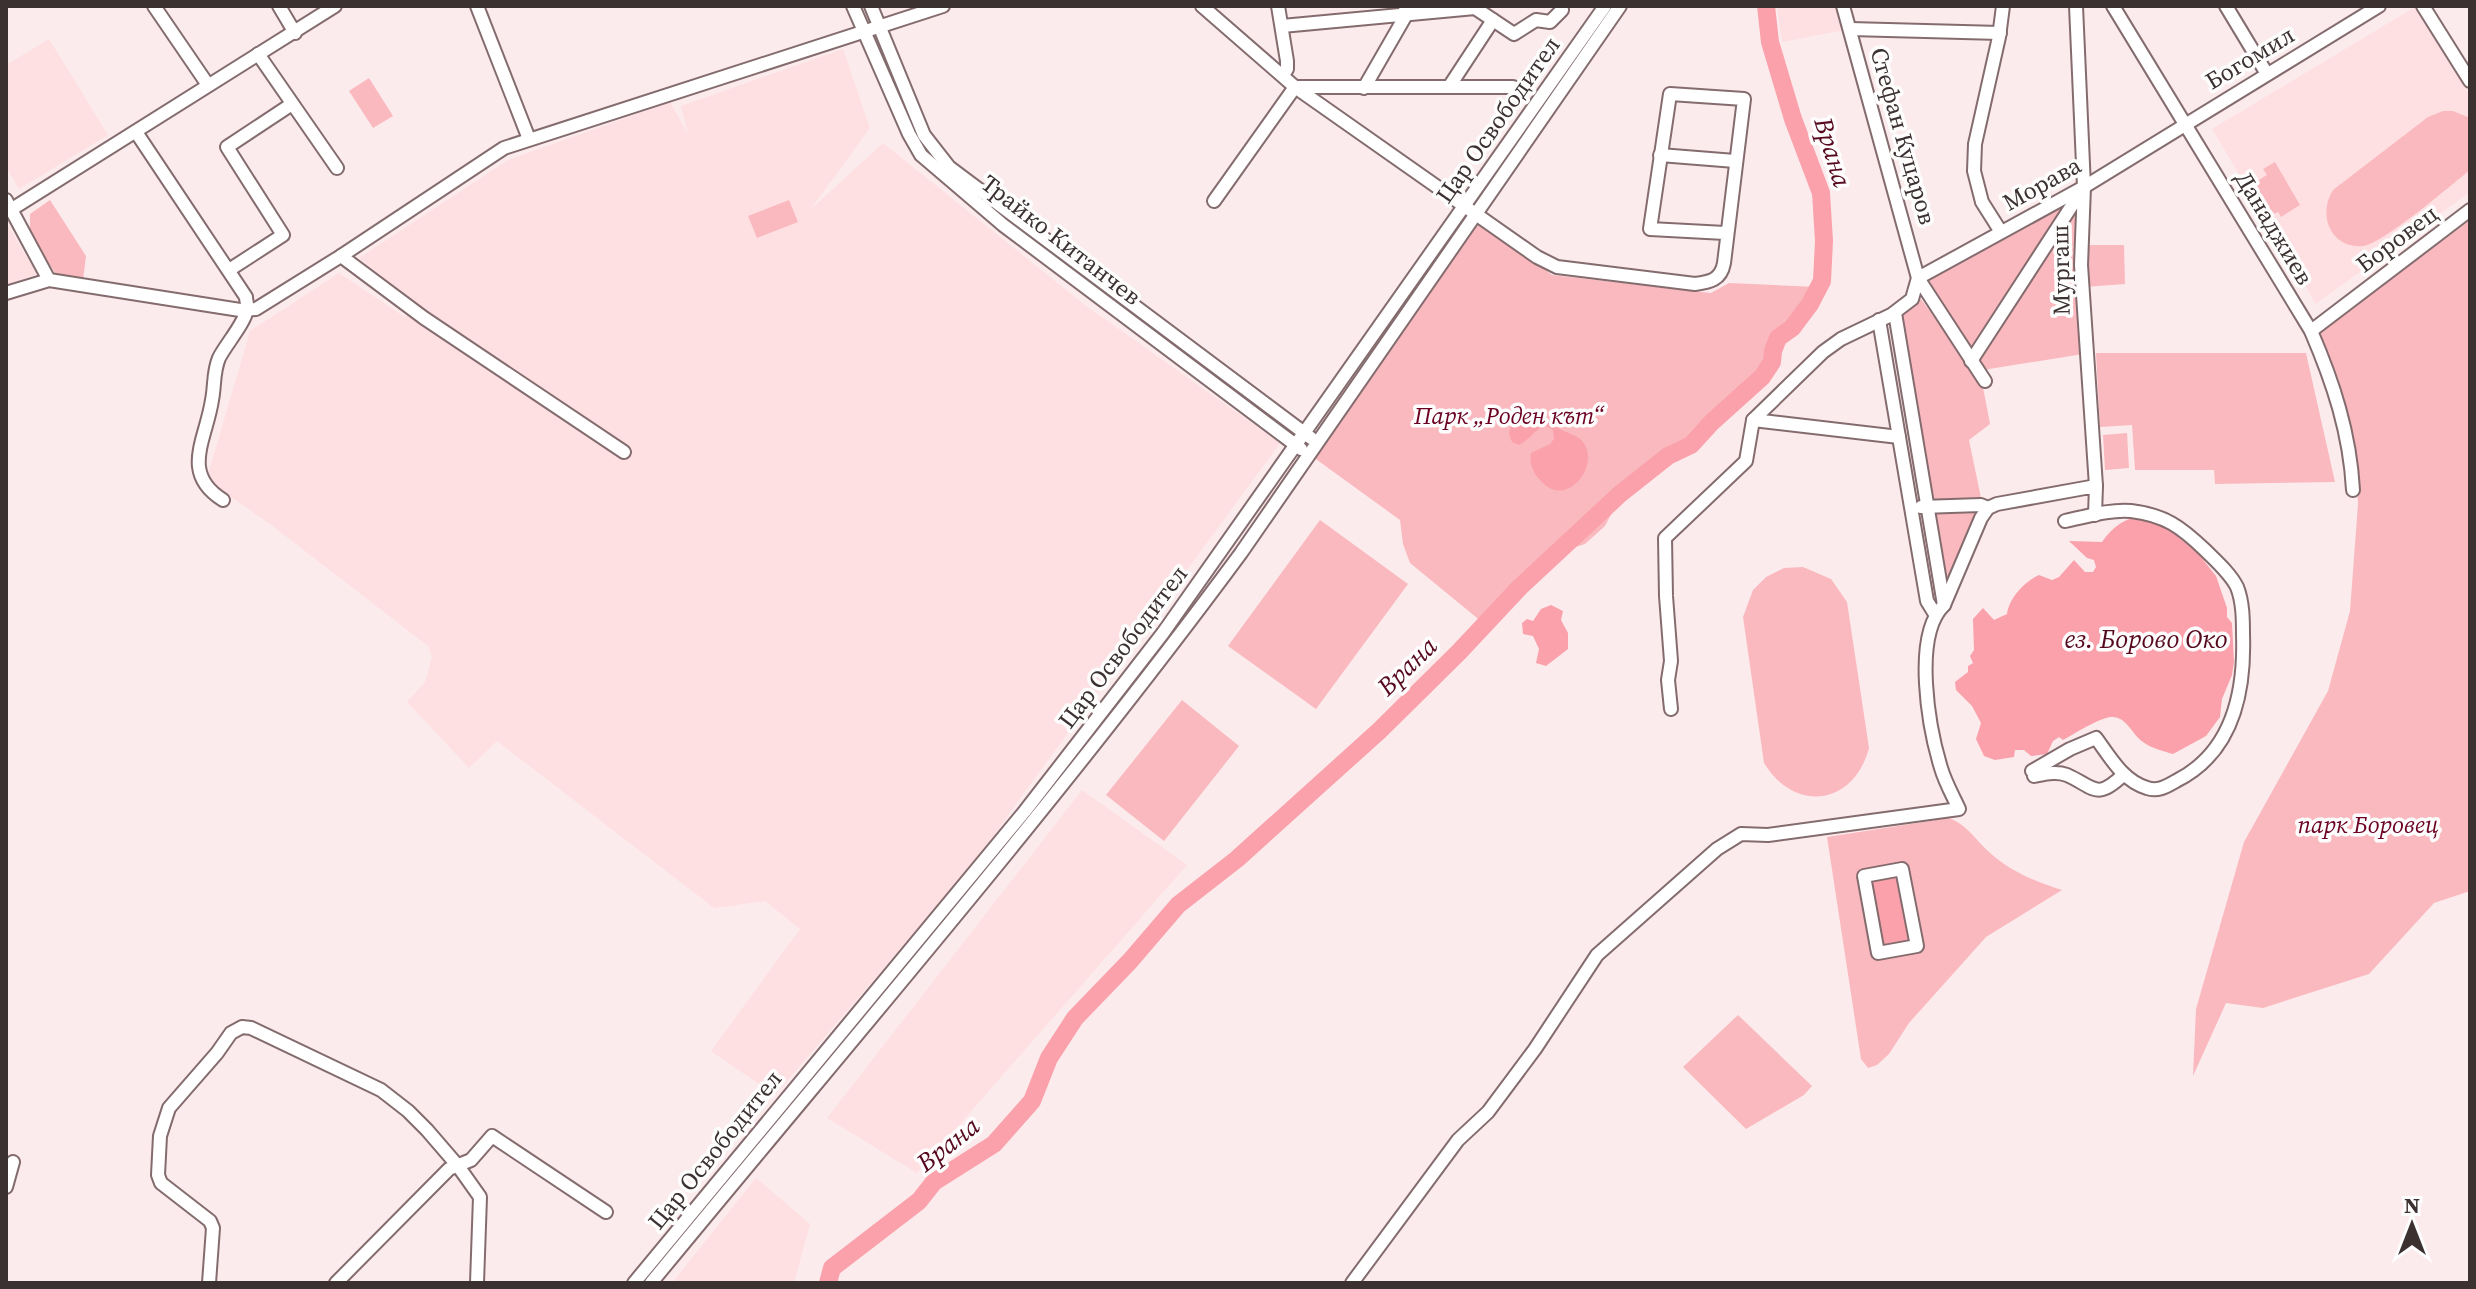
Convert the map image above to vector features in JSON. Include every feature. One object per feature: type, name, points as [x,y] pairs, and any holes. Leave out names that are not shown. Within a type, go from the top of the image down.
[{"type":"street","points":[[154,6],[208,85]]},
{"type":"street","points":[[279,6],[295,33]]},
{"type":"street","points":[[49,280],[9,205],[136,132],[335,6]]},
{"type":"street","points":[[477,6],[529,139]]},
{"type":"street","name":"Трайко Китанчев","points":[[853,6],[909,134],[921,155],[940,174],[1003,225],[1309,455]]},
{"type":"street","name":"Трайко Китанчев","points":[[871,6],[924,135],[949,167],[1317,442]]},
{"type":"street","points":[[6,293],[49,280],[247,310],[262,306],[486,157],[529,139],[943,6]]},
{"type":"street","points":[[1202,6],[1295,87],[1537,257],[1557,267],[1695,284],[1717,278],[1722,272],[1744,99],[1670,94],[1660,155],[1650,229],[1725,233]]},
{"type":"street","points":[[1278,6],[1287,61],[1283,75]]},
{"type":"street","points":[[1534,6],[1536,20]]},
{"type":"street","points":[[1282,26],[1405,10],[1475,7],[1514,34],[1536,20],[1550,22],[1562,10],[1561,6]]},
{"type":"street","name":"Цар Освободител","points":[[651,1283],[1006,858],[1177,639],[1309,455],[1605,6]]},
{"type":"street","name":"Цар Освободител","points":[[634,1283],[1034,799],[1163,633],[1296,446],[1620,6]]},
{"type":"street","name":"Стефан Куцаров","points":[[1843,6],[1918,278],[1985,381]]},
{"type":"street","points":[[2001,232],[1982,202],[1974,171],[1975,144],[2000,33],[2003,6]]},
{"type":"street","name":"Мургаш","points":[[2076,6],[2084,187],[2081,265],[2096,486],[2095,515]]},
{"type":"street","name":"Данаджиев","points":[[2113,6],[2311,331],[2336,393],[2348,443],[2353,490]]},
{"type":"street","points":[[2226,6],[2267,74]]},
{"type":"street","name":"Богомил","points":[[2185,123],[2379,6]]},
{"type":"street","points":[[2423,6],[2470,81]]},
{"type":"street","points":[[1364,88],[1405,10]]},
{"type":"street","points":[[1449,87],[1493,20]]},
{"type":"street","points":[[1850,29],[2000,33]]},
{"type":"street","points":[[258,54],[337,168]]},
{"type":"street","points":[[1295,87],[1513,87]]},
{"type":"street","points":[[1214,201],[1295,87]]},
{"type":"street","points":[[229,270],[283,235],[227,147],[292,104]]},
{"type":"street","name":"Морава","points":[[1918,278],[2084,187],[2185,123]]},
{"type":"street","points":[[136,132],[246,297],[247,310],[214,370],[212,400],[197,469],[210,492],[223,500]]},
{"type":"street","points":[[1660,155],[1735,161]]},
{"type":"street","points":[[1971,361],[2084,187]]},
{"type":"street","name":"Боровец","points":[[2311,331],[2470,210]]},
{"type":"street","points":[[341,256],[424,318],[624,452]]},
{"type":"street","points":[[1671,709],[1665,538],[1746,461],[1753,420],[1823,352],[1841,339],[1895,313],[1912,299],[1918,278]]},
{"type":"street","points":[[1895,313],[1940,605]]},
{"type":"street","points":[[1879,320],[1927,601],[1940,605]]},
{"type":"street","points":[[1883,342],[1898,337]]},
{"type":"street","points":[[1893,404],[1909,402]]},
{"type":"street","points":[[1753,420],[1915,442]]},
{"type":"street","points":[[1352,1283],[1458,1140],[1497,1100],[1597,955],[1661,895],[1717,849],[1741,834],[1768,835],[1959,809],[1941,770],[1926,693],[1924,656],[1940,605],[1988,508],[2096,486]]},
{"type":"street","points":[[1910,509],[1981,505],[1988,508]]},
{"type":"street","points":[[2065,521],[2128,511],[2172,522],[2227,573],[2237,587],[2243,612],[2244,669],[2239,700],[2211,757],[2190,775],[2160,789],[2148,789],[2123,775],[2096,738],[2070,749],[2033,774],[2065,775],[2090,790],[2110,788],[2123,775]]},
{"type":"street","points":[[1902,869],[1917,946],[1878,953],[1864,876],[1902,869]]},
{"type":"street","points":[[209,1283],[213,1228],[210,1221],[161,1183],[158,1175],[160,1136],[169,1108],[236,1028],[251,1028],[381,1090],[408,1111],[476,1189],[481,1204],[477,1283]]},
{"type":"street","points":[[336,1283],[449,1169],[471,1160],[492,1136],[606,1212]]},
{"type":"street","points":[[6,1187],[13,1162]]},
{"type":"shaded area","points":[[1777,6],[1843,6],[1850,29],[1782,42]]},
{"type":"shaded area","points":[[2415,7],[2470,96],[2470,192],[2316,304],[2212,129]]},
{"type":"shaded area","points":[[49,39],[108,135],[19,189],[6,167],[6,65]]},
{"type":"shaded area","points":[[843,49],[870,128],[810,210],[883,143],[1085,305],[1280,443],[984,851],[775,1095],[711,1051],[800,929],[765,901],[714,908],[497,741],[469,768],[407,702],[425,682],[432,657],[428,646],[270,524],[209,482],[209,471],[250,331],[339,273],[405,317],[419,307],[359,258],[508,160],[670,102],[688,134],[681,106]]},
{"type":"shaded area","points":[[6,222],[37,274],[6,284]]},
{"type":"shaded area","points":[[1082,790],[1187,865],[917,1173],[827,1118]]},
{"type":"shaded area","points":[[756,1178],[810,1224],[794,1283],[672,1283]]},
{"type":"green space","points":[[369,78],[393,116],[373,128],[349,91]]},
{"type":"green space","points":[[2453,111],[2470,118],[2470,170],[2401,225],[2373,243],[2352,245],[2335,236],[2326,210],[2333,190],[2428,117]]},
{"type":"green space","points":[[2275,162],[2300,205],[2281,217],[2278,212],[2273,214],[2254,183],[2267,175],[2263,169]]},
{"type":"green space","points":[[50,200],[86,256],[83,280],[64,279],[56,274],[30,235],[30,214]]},
{"type":"green space","points":[[789,200],[798,222],[757,238],[748,216]]},
{"type":"green space","points":[[2078,201],[2083,354],[1983,370],[1976,360]]},
{"type":"green space","points":[[2066,206],[1972,353],[1926,279]]},
{"type":"green space","name":"Парк „Роден кът“","points":[[1477,217],[1552,275],[1711,293],[1729,283],[1817,287],[1755,381],[1729,410],[1687,443],[1647,465],[1616,505],[1605,526],[1585,544],[1563,551],[1482,622],[1410,563],[1403,544],[1400,520],[1313,457]]},
{"type":"green space","name":"парк Боровец","points":[[2470,220],[2470,891],[2434,903],[2369,974],[2263,1008],[2226,1003],[2193,1076],[2196,1009],[2244,842],[2328,691],[2350,611],[2358,504],[2355,449],[2330,363],[2316,335]]},
{"type":"green space","points":[[2086,245],[2124,245],[2125,284],[2085,287]]},
{"type":"green space","points":[[1921,299],[1982,382],[1990,424],[1969,440],[1981,498],[1949,582],[1943,585],[1899,321],[1913,303]]},
{"type":"green space","points":[[2096,353],[2306,353],[2335,482],[2215,484],[2214,470],[2135,470],[2132,425],[2100,427]]},
{"type":"green space","points":[[2127,433],[2129,468],[2105,470],[2103,435]]},
{"type":"green space","points":[[1320,520],[1408,584],[1316,709],[1228,646]]},
{"type":"green space","points":[[1803,567],[1831,579],[1847,602],[1869,748],[1851,782],[1822,796],[1807,796],[1791,790],[1764,763],[1743,617],[1753,590],[1766,577],[1784,568]]},
{"type":"green space","points":[[1182,700],[1239,746],[1164,841],[1106,795]]},
{"type":"green space","points":[[1949,818],[2013,870],[2062,890],[1986,937],[1909,1023],[1889,1054],[1877,1065],[1868,1068],[1861,1059],[1827,837]]},
{"type":"green space","points":[[1738,1015],[1812,1086],[1804,1095],[1746,1129],[1683,1067]]},
{"type":"water","points":[[1524,410],[1539,415],[1583,442],[1588,462],[1584,473],[1570,488],[1561,491],[1551,489],[1538,478],[1531,464],[1531,453],[1550,444],[1554,439],[1553,430],[1546,426],[1519,445],[1512,442],[1509,433],[1513,417]]},
{"type":"water","name":"ез. Борово Око","points":[[2143,515],[2158,521],[2197,552],[2216,576],[2227,617],[2232,623],[2234,662],[2222,699],[2220,717],[2206,736],[2173,754],[2147,744],[2122,720],[2111,717],[2063,740],[2059,737],[2053,741],[2047,754],[2031,756],[2024,750],[2015,750],[2014,757],[1995,760],[1984,756],[1976,739],[1981,723],[1972,706],[1956,690],[1955,682],[1968,672],[1968,666],[1973,663],[1970,656],[1974,650],[1973,619],[1983,608],[1994,620],[2007,614],[2014,596],[2028,582],[2039,575],[2052,580],[2059,577],[2074,560],[2085,572],[2093,572],[2096,567],[2094,560],[2087,558],[2069,541],[2102,542],[2120,524]]},
{"type":"water","points":[[1551,605],[1563,611],[1561,620],[1568,633],[1568,649],[1546,666],[1536,663],[1539,649],[1533,636],[1523,634],[1522,623],[1527,619],[1533,621],[1541,609]]},
{"type":"water","points":[[1901,871],[1915,944],[1880,951],[1866,878]]},
{"type":"waterway","name":"Врана","points":[[828,1283],[832,1268],[919,1201],[934,1182],[994,1144],[1032,1101],[1049,1058],[1075,1018],[1178,905],[1237,859],[1379,731],[1519,588],[1620,494],[1668,456],[1691,445],[1762,377],[1772,362],[1778,338],[1792,328],[1822,281],[1824,241],[1821,193],[1793,119],[1770,42],[1766,6]]}]
